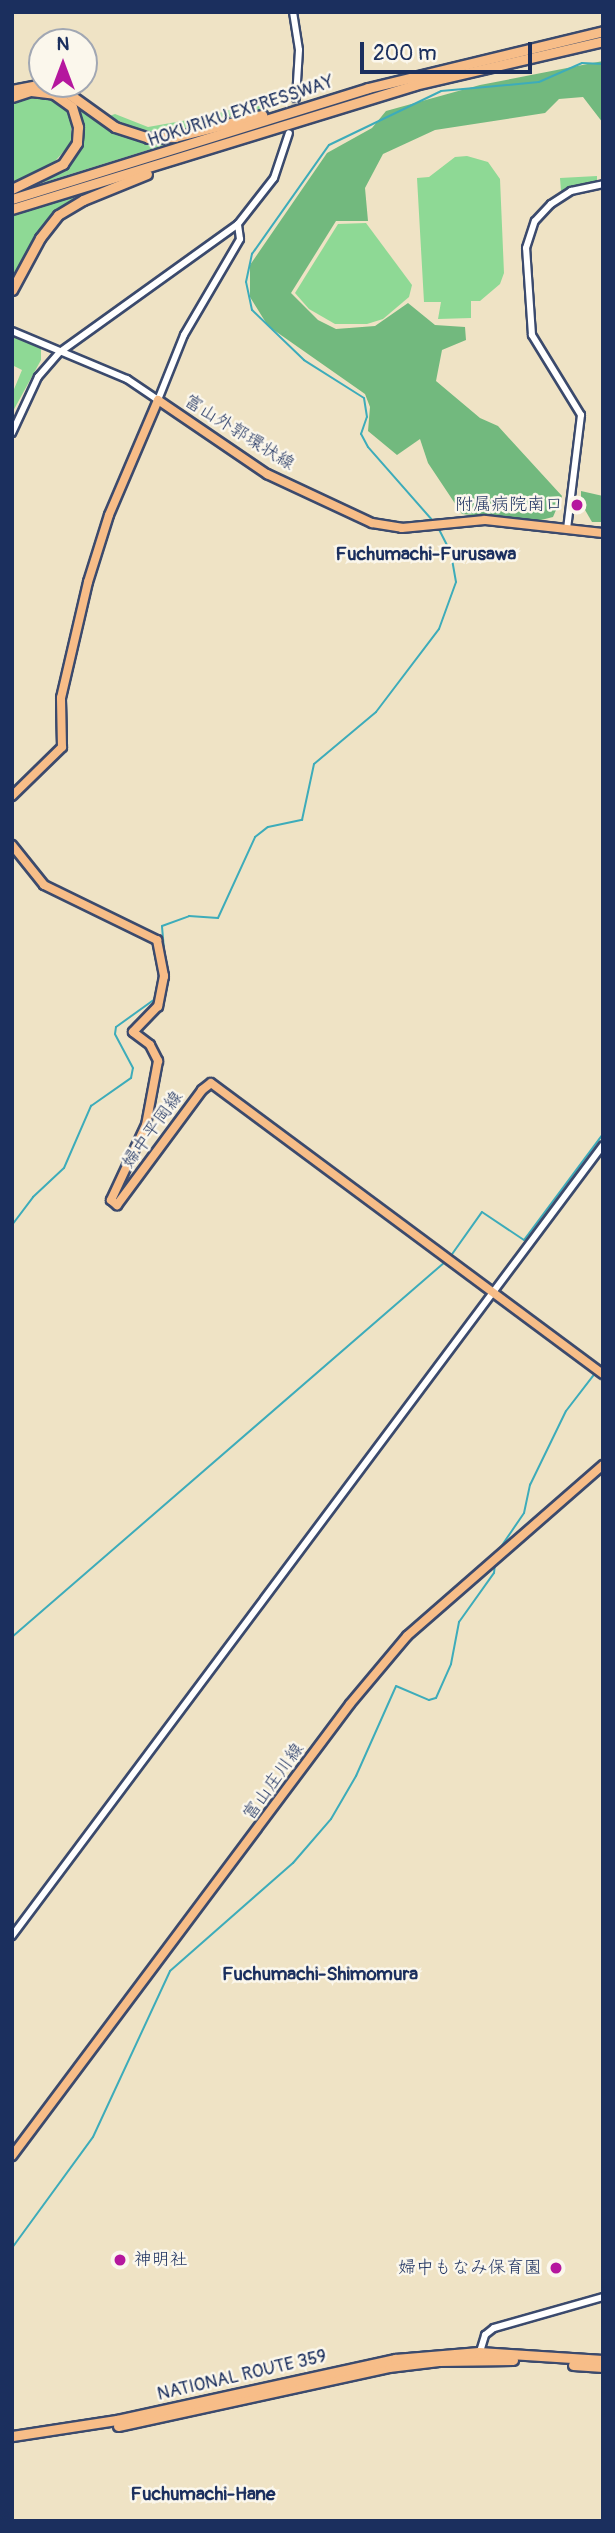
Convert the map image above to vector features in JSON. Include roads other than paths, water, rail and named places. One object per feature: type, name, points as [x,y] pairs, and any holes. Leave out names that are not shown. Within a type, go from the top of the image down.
[{"type":"highway","name":"HOKURIKU EXPRESSWAY","points":[[12,199],[368,88],[603,30]]},
{"type":"highway","name":"HOKURIKU EXPRESSWAY","points":[[12,209],[414,85],[603,41]]},
{"type":"highway","points":[[12,90],[37,85],[62,89],[115,127],[157,138],[201,132],[368,88]]},
{"type":"highway","points":[[12,97],[31,91],[54,94],[72,107],[78,127],[77,143],[63,164],[12,189]]},
{"type":"highway","points":[[12,290],[45,230],[66,209],[220,145]]},
{"type":"highway","points":[[480,2356],[603,2360]]},
{"type":"highway","points":[[480,2356],[603,2367]]},
{"type":"highway","name":"NATIONAL ROUTE 359","points":[[12,2436],[117,2420],[395,2359],[480,2356]]},
{"type":"highway","name":"NATIONAL ROUTE 359","points":[[12,2442],[142,2421],[389,2367],[480,2356]]},
{"type":"main road","name":"富山外郭環状線","points":[[12,796],[62,747],[61,698],[88,582],[114,502],[158,400],[267,474],[372,523],[402,528],[485,520],[603,533]]},
{"type":"main road","name":"婦中平岡線","points":[[12,845],[44,885],[157,940],[164,976],[158,1006],[133,1032],[156,1051],[158,1060],[146,1125],[111,1200],[117,1205],[202,1090],[211,1083],[495,1290],[603,1374]]},
{"type":"main road","name":"富山庄川線","points":[[12,2157],[350,1704],[401,1643],[456,1589],[603,1465]]},
{"type":"street","points":[[293,12],[299,50],[296,99]]},
{"type":"street","points":[[12,433],[38,377],[60,352],[238,224],[267,191],[289,133]]},
{"type":"street","points":[[567,529],[580,415],[533,335],[526,248],[535,221],[551,204],[571,191],[603,184]]},
{"type":"street","points":[[12,331],[127,379],[158,400],[184,335],[240,239],[238,224]]},
{"type":"street","points":[[12,1936],[603,1145]]},
{"type":"street","points":[[480,2356],[485,2335],[494,2328],[603,2297]]},
{"type":"waterway","points":[[433,521],[368,447],[361,434],[367,417],[364,398],[304,360],[252,310],[246,282],[252,254],[329,145],[441,91],[539,82],[582,63],[603,64]]},
{"type":"waterway","points":[[165,961],[162,926],[189,916],[218,918],[255,837],[268,827],[302,820],[314,764],[376,712],[439,629],[456,582],[451,553],[438,528]]},
{"type":"waterway","points":[[12,1225],[33,1197],[64,1168],[91,1106],[131,1078],[133,1068],[115,1034],[116,1027],[155,999]]},
{"type":"waterway","points":[[450,1257],[482,1212],[524,1240],[603,1134]]},
{"type":"waterway","points":[[12,1637],[446,1261]]},
{"type":"waterway","points":[[494,1557],[524,1513],[530,1485],[566,1411],[596,1372]]},
{"type":"waterway","points":[[12,2248],[93,2137],[170,1971],[293,1863],[331,1819],[356,1776],[396,1686],[429,1700],[436,1698],[451,1664],[459,1622],[494,1573],[495,1563]]},
{"type":"tunnel","points":[[289,133],[296,98]]},
{"type":"place","name":"附属病院南口","points":[[577,505]]},
{"type":"place","name":"神明社","points":[[120,2260]]},
{"type":"place","name":"婦中もなみ保育園","points":[[556,2268]]},
{"type":"district","name":"Fuchumachi-Furusawa","points":[[426,555]]},
{"type":"district","name":"Fuchumachi-Shimomura","points":[[320,1975]]},
{"type":"district","name":"Fuchumachi-Hane","points":[[203,2495]]}]
